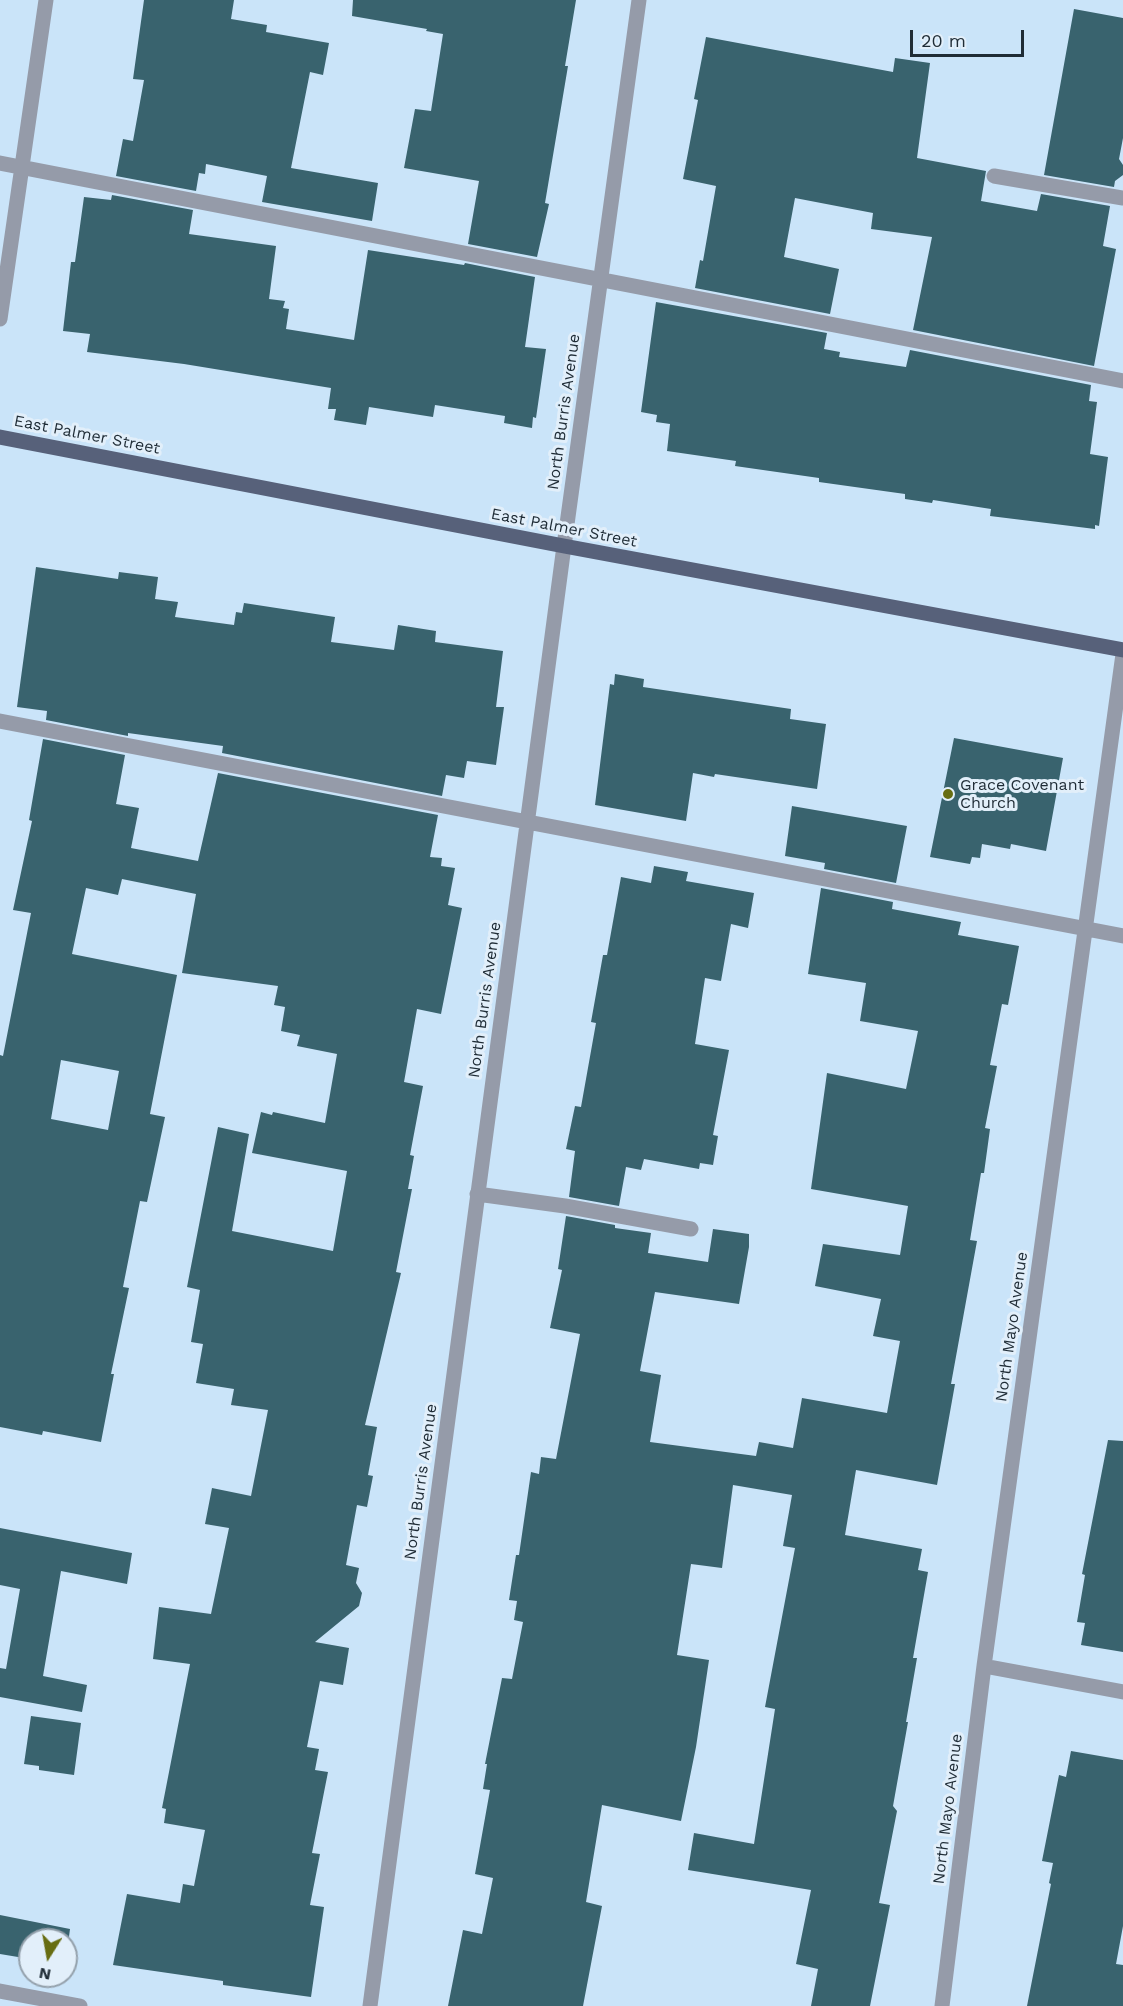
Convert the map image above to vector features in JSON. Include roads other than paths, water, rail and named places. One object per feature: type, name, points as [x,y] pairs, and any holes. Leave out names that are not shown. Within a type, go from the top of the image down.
[{"type":"main road","name":"East Palmer Street","points":[[0,437],[1123,652]]},
{"type":"street","points":[[0,319],[46,0]]},
{"type":"street","name":"North Burris Avenue","points":[[370,2006],[477,1194],[639,0]]},
{"type":"street","points":[[0,162],[1123,381]]},
{"type":"street","points":[[994,176],[1123,198]]},
{"type":"street","name":"North Mayo Avenue","points":[[942,2006],[984,1666],[1123,652]]},
{"type":"street","points":[[0,721],[1123,936]]},
{"type":"street","points":[[477,1194],[565,1206],[691,1229]]},
{"type":"street","points":[[984,1666],[1123,1692]]},
{"type":"street","points":[[0,1991],[80,2006]]},
{"type":"place","name":"Grace Covenant Church","points":[[948,794]]}]
